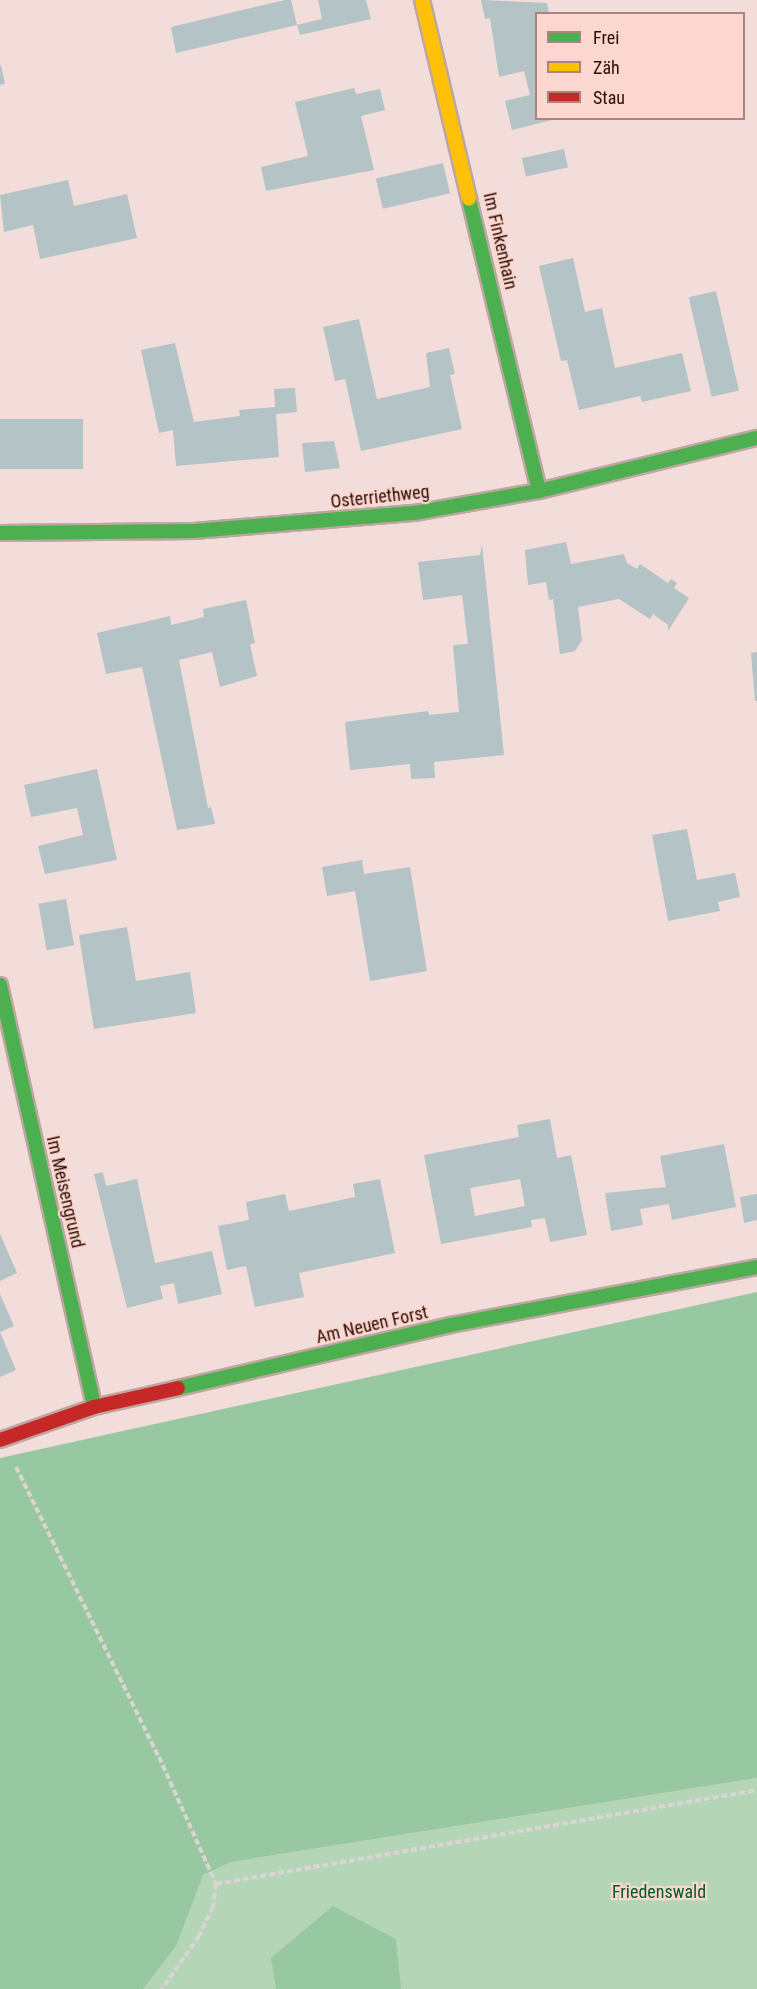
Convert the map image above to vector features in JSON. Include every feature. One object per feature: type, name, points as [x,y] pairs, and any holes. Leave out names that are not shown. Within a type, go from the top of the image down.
[{"type":"street","name":"Im Finkenhain","points":[[422,0],[539,491]]},
{"type":"street","name":"Osterriethweg","points":[[0,533],[194,531],[415,513],[539,491],[757,438]]},
{"type":"street","name":"Im Meisengrund","points":[[0,985],[94,1407]]},
{"type":"street","name":"Am Neuen Forst","points":[[1,1440],[94,1407],[450,1325],[757,1267]]},
{"type":"path","points":[[1,1440],[159,1757],[216,1884],[213,1907],[199,1936],[162,1989]]},
{"type":"path","points":[[216,1884],[757,1790]]},
{"type":"green space","points":[[757,1292],[757,1778],[231,1862],[203,1875],[176,1946],[143,1989],[0,1989],[0,1458]]},
{"type":"green space","name":"Friedenswald","points":[[757,1778],[757,1989],[0,1989],[0,1969],[231,1862]]},
{"type":"green space","points":[[333,1906],[396,1939],[401,1989],[276,1989],[271,1958]]},
{"type":"building","points":[[291,0],[297,25],[176,53],[171,27]]},
{"type":"building","points":[[318,0],[366,0],[371,19],[300,35],[297,25],[322,19]]},
{"type":"building","points":[[481,0],[547,3],[549,12],[535,12],[535,120],[552,120],[512,130],[505,101],[530,95],[524,71],[499,77],[490,18],[485,19]]},
{"type":"building","points":[[0,66],[5,84],[0,85]]},
{"type":"building","points":[[354,88],[356,94],[380,89],[385,110],[361,116],[374,170],[266,191],[261,167],[308,156],[295,102]]},
{"type":"building","points":[[564,149],[568,168],[526,177],[522,158]]},
{"type":"building","points":[[443,163],[450,193],[383,209],[376,179]]},
{"type":"building","points":[[68,180],[74,206],[127,194],[137,238],[40,259],[33,225],[4,232],[0,195]]},
{"type":"building","points":[[573,258],[585,312],[602,308],[615,368],[682,353],[691,391],[642,402],[640,396],[579,410],[567,360],[561,361],[539,266]]},
{"type":"building","points":[[716,291],[739,390],[712,397],[689,297]]},
{"type":"building","points":[[359,319],[377,399],[430,387],[426,353],[449,348],[455,374],[450,375],[462,429],[361,451],[345,379],[335,381],[323,327]]},
{"type":"building","points":[[175,343],[194,422],[240,416],[239,410],[275,407],[274,389],[295,388],[297,412],[276,414],[279,457],[176,466],[173,430],[159,433],[141,350]]},
{"type":"building","points":[[0,419],[83,419],[83,469],[0,469]]},
{"type":"building","points":[[334,441],[340,468],[305,472],[302,443]]},
{"type":"building","points":[[566,542],[571,564],[624,554],[627,563],[637,569],[640,564],[668,583],[671,579],[677,583],[674,588],[689,598],[668,631],[668,625],[653,614],[650,619],[619,599],[578,607],[582,640],[575,651],[560,654],[553,599],[549,600],[546,582],[528,585],[525,550]]},
{"type":"building","points":[[482,545],[504,755],[434,762],[435,778],[411,779],[410,764],[350,770],[345,722],[428,711],[429,715],[459,712],[453,645],[468,644],[462,595],[423,600],[418,562],[480,555]]},
{"type":"building","points":[[246,600],[255,643],[250,644],[257,676],[220,687],[212,652],[179,660],[208,808],[211,807],[215,824],[177,830],[142,667],[106,674],[97,633],[170,616],[171,625],[204,617],[203,609]]},
{"type":"building","points":[[757,652],[757,701],[755,701],[751,653]]},
{"type":"building","points":[[97,769],[117,860],[45,874],[38,846],[83,835],[77,808],[31,817],[24,785]]},
{"type":"building","points":[[687,829],[697,880],[735,873],[740,897],[718,902],[720,911],[668,921],[652,835]]},
{"type":"building","points":[[362,860],[364,874],[410,867],[427,971],[370,981],[355,891],[327,896],[322,867]]},
{"type":"building","points":[[66,899],[74,945],[47,950],[38,904]]},
{"type":"building","points":[[127,927],[136,981],[190,972],[196,1013],[94,1029],[79,935]]},
{"type":"building","points":[[550,1119],[557,1158],[571,1155],[587,1235],[550,1242],[545,1218],[531,1220],[532,1227],[441,1244],[424,1155],[519,1137],[517,1125]],"holes":[[[520,1179],[525,1206],[475,1216],[470,1188]]]},
{"type":"building","points":[[724,1144],[736,1207],[672,1220],[669,1204],[640,1209],[643,1225],[611,1231],[605,1193],[666,1187],[660,1156]]},
{"type":"building","points":[[103,1172],[106,1186],[137,1179],[155,1263],[212,1251],[222,1294],[178,1304],[174,1283],[160,1286],[163,1299],[127,1308],[94,1174]]},
{"type":"building","points":[[380,1179],[395,1253],[299,1273],[304,1297],[255,1307],[246,1266],[227,1270],[218,1226],[249,1220],[246,1202],[285,1194],[289,1211],[355,1197],[353,1184]]},
{"type":"building","points":[[757,1194],[757,1220],[744,1223],[740,1197]]},
{"type":"building","points":[[0,1234],[17,1273],[0,1281]]},
{"type":"building","points":[[0,1294],[14,1326],[0,1332]]},
{"type":"building","points":[[0,1332],[16,1370],[0,1377]]},
{"type":"traffic: fast","points":[[469,199],[539,491]]},
{"type":"traffic: fast","points":[[0,533],[194,531],[415,513],[539,491],[757,438]]},
{"type":"traffic: fast","points":[[0,985],[94,1407]]},
{"type":"traffic: fast","points":[[178,1388],[450,1325],[757,1267]]},
{"type":"traffic: slow","points":[[422,0],[469,199]]},
{"type":"traffic: jam","points":[[0,1440],[94,1407],[178,1388]]}]
